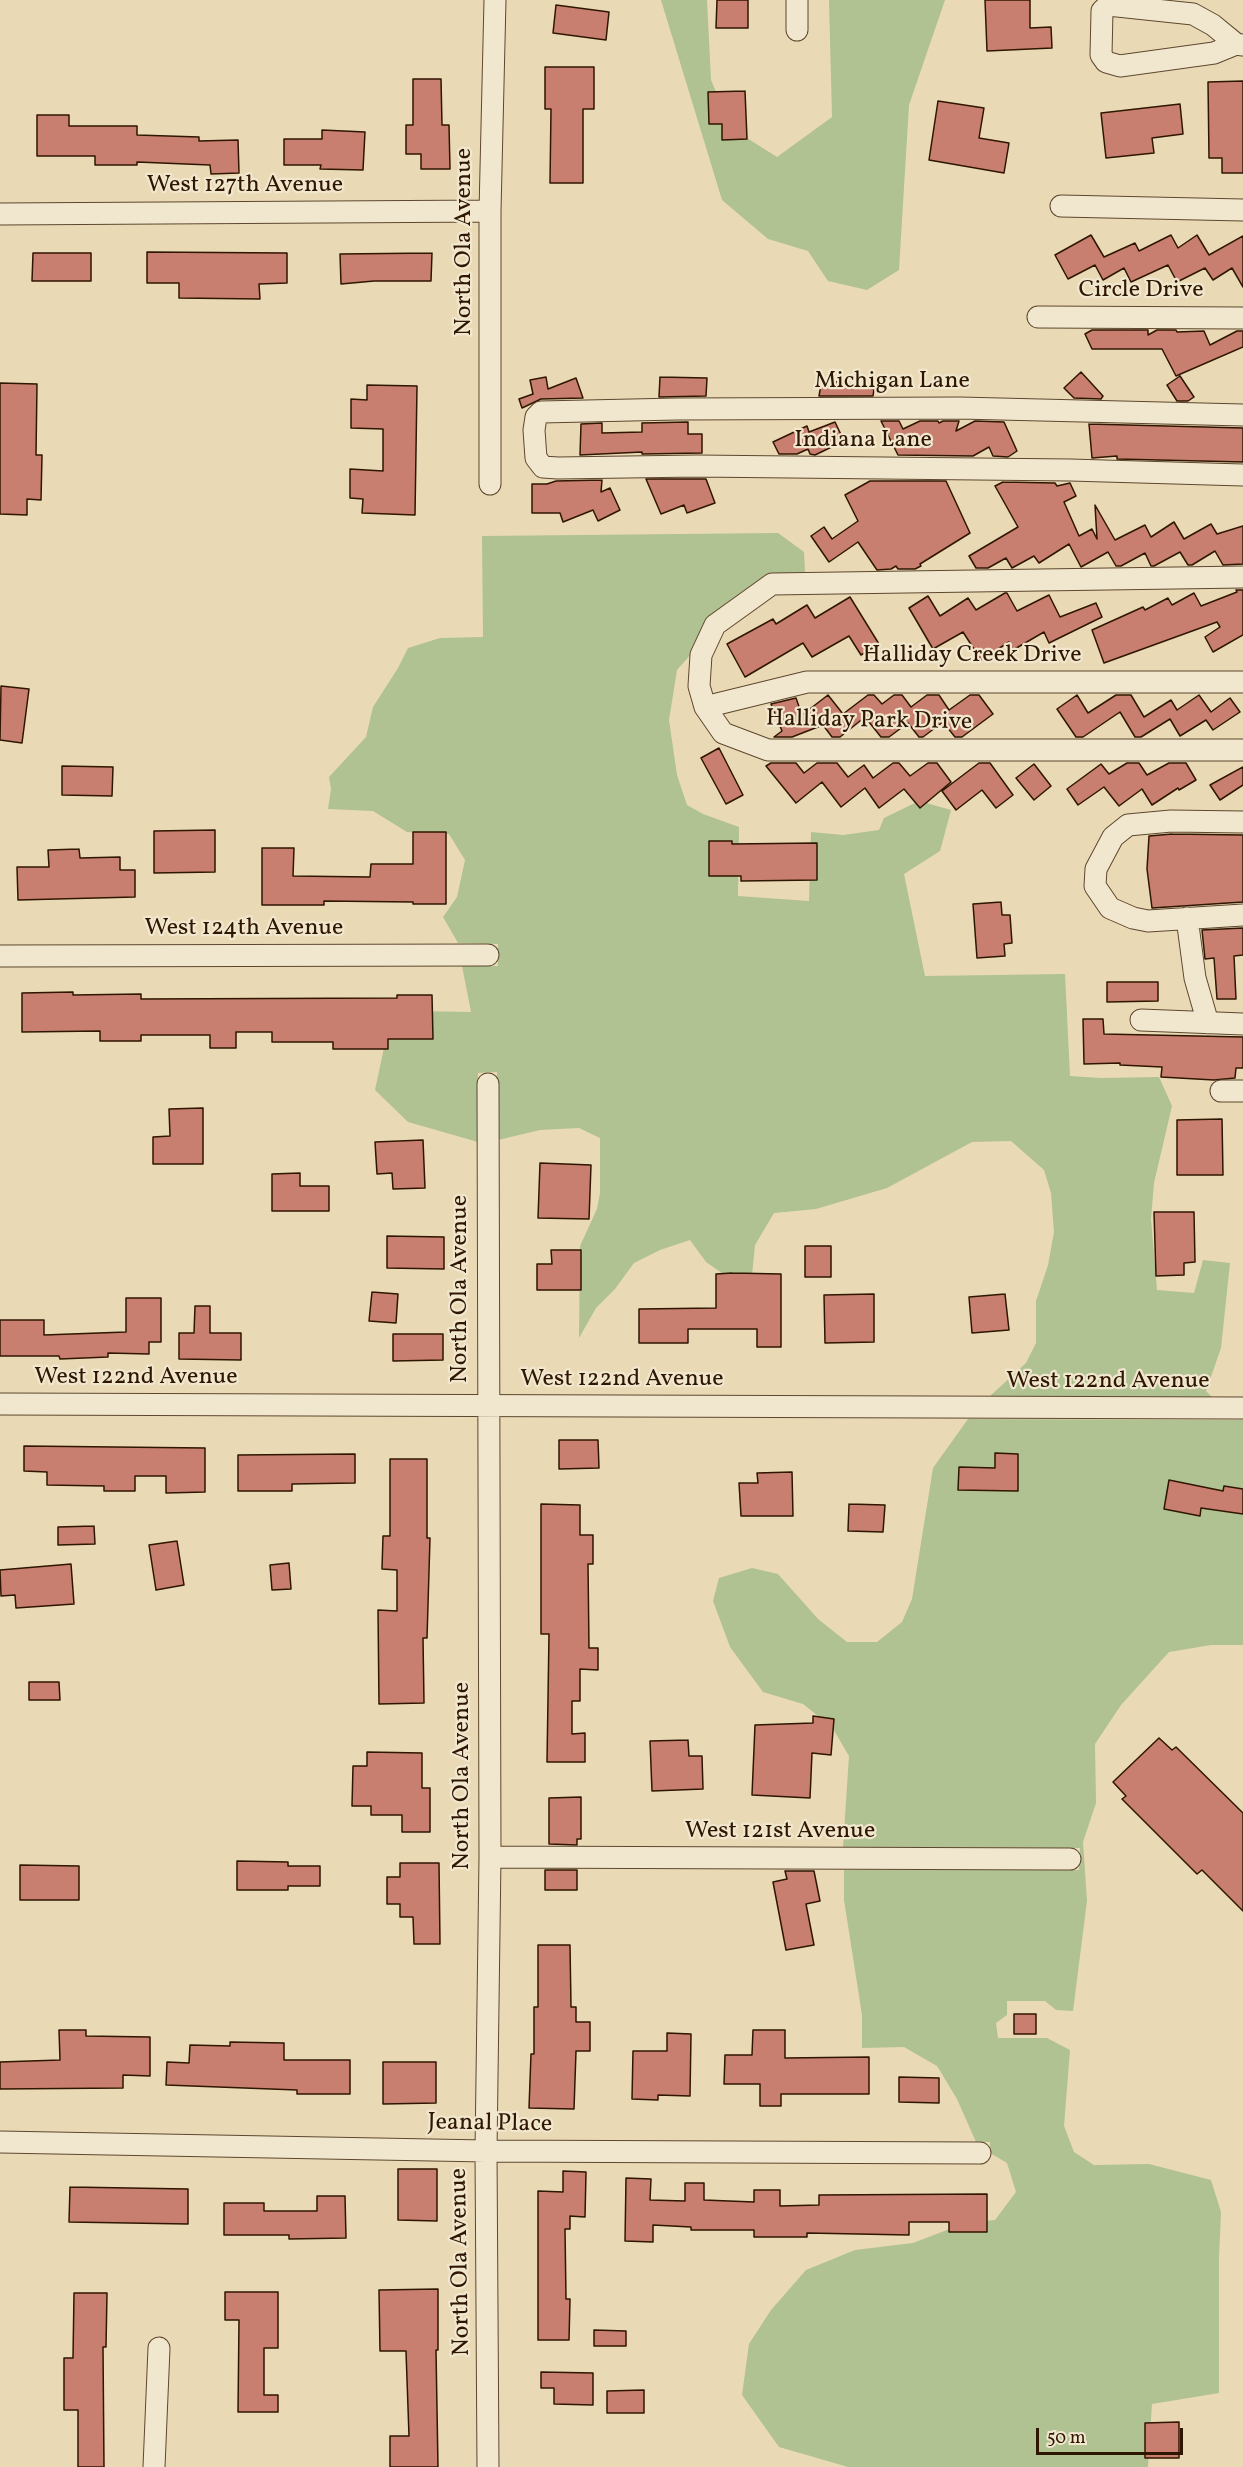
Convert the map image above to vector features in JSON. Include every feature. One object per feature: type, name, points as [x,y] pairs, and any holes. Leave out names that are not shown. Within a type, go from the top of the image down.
[{"type":"street","name":"North Ola Avenue","points":[[490,484],[490,210],[495,0]]},
{"type":"street","points":[[796,30],[797,0]]},
{"type":"street","points":[[1108,5],[1193,14],[1239,44],[1214,53],[1120,66],[1106,62],[1101,55],[1102,11],[1108,5]]},
{"type":"street","points":[[1061,206],[1243,210]]},
{"type":"street","name":"West 127th Avenue","points":[[0,214],[490,210]]},
{"type":"street","name":"Circle Drive","points":[[1038,316],[1243,318]]},
{"type":"street","name":"Michigan Lane","points":[[541,412],[749,408],[960,408],[1243,415]]},
{"type":"street","name":"Indiana Lane","points":[[541,412],[537,417],[534,430],[536,458],[543,467],[1047,469],[1243,475]]},
{"type":"street","name":"Halliday Park Drive","points":[[1243,577],[772,584],[715,625],[701,655],[699,686],[705,707],[723,733],[768,750],[1243,750]]},
{"type":"street","name":"Halliday Creek Drive","points":[[705,707],[807,682],[1243,682]]},
{"type":"street","points":[[1243,822],[1171,821],[1128,825],[1113,837],[1096,869],[1095,886],[1110,908],[1132,918],[1148,921],[1243,915]]},
{"type":"street","points":[[1187,918],[1195,978],[1208,1023]]},
{"type":"street","name":"West 124th Avenue","points":[[0,956],[488,955]]},
{"type":"street","points":[[1141,1020],[1243,1024]]},
{"type":"street","name":"North Ola Avenue","points":[[488,1084],[487,1406],[490,1857],[486,2151],[488,2467]]},
{"type":"street","points":[[1221,1091],[1243,1091]]},
{"type":"street","name":"West 122nd Avenue","points":[[0,1404],[1243,1408]]},
{"type":"street","name":"West 121st Avenue","points":[[490,1857],[1070,1859]]},
{"type":"street","name":"Jeanal Place","points":[[0,2142],[486,2151],[980,2153]]},
{"type":"street","points":[[154,2467],[159,2348]]},
{"type":"green space","points":[[661,0],[707,0],[711,80],[731,128],[777,157],[832,117],[829,0],[945,0],[909,105],[899,270],[867,290],[828,281],[808,251],[768,239],[722,200]]},
{"type":"green space","points":[[778,533],[804,552],[805,572],[767,574],[709,616],[692,653],[677,670],[669,720],[677,775],[687,805],[703,814],[739,827],[738,896],[809,901],[811,832],[843,835],[879,830],[884,818],[919,801],[951,810],[940,851],[904,874],[925,976],[1065,974],[1070,1076],[1159,1077],[1172,1106],[1154,1183],[1151,1219],[1157,1290],[1194,1293],[1203,1260],[1230,1263],[1221,1348],[1206,1391],[1212,1397],[990,1396],[1026,1363],[1036,1343],[1036,1301],[1048,1265],[1054,1232],[1051,1193],[1044,1170],[1011,1141],[972,1142],[887,1188],[816,1209],[774,1213],[755,1245],[752,1275],[739,1285],[706,1262],[690,1240],[660,1250],[634,1263],[615,1289],[596,1308],[579,1338],[580,1246],[597,1209],[600,1193],[600,1138],[579,1128],[540,1130],[498,1140],[497,1072],[478,1073],[478,1142],[408,1122],[375,1090],[387,1034],[413,1011],[471,1012],[462,966],[498,966],[498,944],[458,943],[443,917],[457,897],[465,860],[449,834],[407,832],[373,811],[328,809],[331,789],[329,777],[366,737],[373,707],[408,648],[440,638],[483,637],[482,536]]},
{"type":"green space","points":[[968,1419],[1243,1420],[1243,1645],[1211,1645],[1169,1652],[1121,1705],[1095,1744],[1096,1803],[1083,1842],[1087,1901],[1073,2011],[1056,2010],[1045,2001],[1007,2001],[1007,2015],[996,2023],[998,2038],[1047,2038],[1070,2050],[1064,2126],[1074,2152],[1094,2165],[1149,2164],[1211,2180],[1221,2212],[1219,2393],[1152,2404],[1148,2467],[848,2467],[779,2447],[742,2395],[749,2344],[771,2310],[806,2270],[855,2250],[913,2243],[965,2223],[995,2220],[1016,2192],[1007,2163],[990,2153],[990,2142],[976,2142],[957,2099],[937,2066],[904,2047],[862,2048],[862,2015],[844,1900],[844,1870],[1079,1870],[1080,1848],[843,1847],[849,1756],[832,1727],[803,1704],[763,1692],[730,1647],[713,1601],[719,1578],[752,1568],[778,1574],[818,1619],[847,1642],[877,1642],[902,1622],[912,1599],[933,1468]]},
{"type":"building","points":[[717,0],[748,0],[748,28],[716,28]]},
{"type":"building","points":[[985,0],[1030,0],[1030,28],[1051,27],[1052,48],[987,51]]},
{"type":"building","points":[[556,5],[609,12],[606,40],[553,33]]},
{"type":"building","points":[[545,67],[594,67],[594,109],[583,109],[583,183],[550,183],[551,109],[545,109]]},
{"type":"building","points":[[413,79],[441,79],[442,125],[449,125],[450,169],[421,169],[421,154],[406,154],[406,125],[413,125]]},
{"type":"building","points":[[1243,81],[1243,173],[1222,173],[1222,158],[1209,158],[1208,82]]},
{"type":"building","points":[[745,91],[747,139],[722,140],[722,124],[709,124],[708,92]]},
{"type":"building","points":[[938,101],[984,108],[979,138],[1009,143],[1004,173],[929,160]]},
{"type":"building","points":[[1180,104],[1183,134],[1152,138],[1154,153],[1106,158],[1101,113]]},
{"type":"building","points":[[37,115],[69,115],[69,126],[137,126],[137,135],[199,137],[199,141],[238,140],[239,173],[211,174],[210,165],[137,162],[137,165],[95,165],[95,156],[37,156]]},
{"type":"building","points":[[322,130],[365,132],[363,170],[320,169],[321,165],[284,165],[284,139],[322,139]]},
{"type":"building","points":[[1091,235],[1104,257],[1135,243],[1139,251],[1171,235],[1178,248],[1197,235],[1209,255],[1243,236],[1243,287],[1232,268],[1213,280],[1205,268],[1177,282],[1168,265],[1131,282],[1124,268],[1103,280],[1095,265],[1068,279],[1055,255]]},
{"type":"building","points":[[147,252],[287,253],[287,283],[259,284],[260,299],[179,298],[179,283],[147,283]]},
{"type":"building","points":[[33,253],[91,253],[91,281],[32,281]]},
{"type":"building","points":[[432,253],[431,281],[374,281],[341,284],[340,254]]},
{"type":"building","points":[[1092,330],[1148,330],[1148,335],[1157,330],[1204,331],[1210,345],[1237,331],[1243,331],[1243,347],[1176,376],[1162,349],[1092,349],[1085,334]]},
{"type":"building","points":[[1081,372],[1103,396],[1101,399],[1074,398],[1064,388]]},
{"type":"building","points":[[1180,376],[1194,397],[1188,401],[1177,401],[1167,385]]},
{"type":"building","points":[[546,377],[548,389],[576,378],[583,398],[541,399],[522,408],[519,399],[533,394],[530,380]]},
{"type":"building","points":[[660,377],[707,378],[706,396],[659,397]]},
{"type":"building","points":[[822,379],[874,389],[873,396],[819,396]]},
{"type":"building","points":[[0,383],[37,384],[36,455],[42,455],[41,500],[27,499],[27,515],[0,514]]},
{"type":"building","points":[[367,385],[417,386],[415,515],[362,513],[363,499],[350,498],[350,469],[383,471],[383,429],[351,428],[351,399],[367,400]]},
{"type":"building","points":[[881,421],[899,421],[903,429],[920,421],[938,421],[939,423],[959,421],[956,431],[975,421],[1004,422],[1017,451],[1008,457],[993,456],[989,447],[973,456],[898,455]]},
{"type":"building","points":[[688,422],[688,434],[702,434],[702,453],[642,454],[642,452],[580,455],[581,424],[602,423],[602,433],[642,432],[642,423]]},
{"type":"building","points":[[835,422],[844,441],[815,455],[810,454],[808,449],[797,454],[779,454],[773,442],[807,426],[809,432]]},
{"type":"building","points":[[1089,424],[1243,428],[1243,462],[1117,459],[1117,456],[1092,458]]},
{"type":"building","points":[[646,479],[706,479],[715,503],[687,513],[684,505],[661,514]]},
{"type":"building","points":[[602,480],[601,492],[610,488],[620,510],[598,521],[593,510],[563,522],[560,513],[532,513],[532,484]]},
{"type":"building","points":[[870,481],[946,481],[970,533],[915,569],[898,569],[896,566],[891,569],[877,570],[858,542],[829,562],[811,536],[824,527],[832,539],[858,521],[845,495]]},
{"type":"building","points":[[1003,482],[1055,483],[1057,486],[1070,483],[1076,496],[1064,502],[1079,536],[1092,529],[1097,539],[1095,505],[1115,540],[1145,525],[1151,537],[1174,522],[1184,539],[1211,524],[1217,534],[1243,526],[1243,564],[1223,565],[1215,551],[1192,565],[1188,565],[1180,552],[1154,566],[1151,566],[1145,553],[1121,566],[1116,566],[1108,552],[1081,567],[1069,544],[1039,563],[1034,556],[1012,568],[1006,558],[988,568],[976,568],[969,556],[1018,527],[995,486]]},
{"type":"building","points":[[1236,590],[1243,590],[1243,635],[1213,652],[1205,637],[1220,627],[1217,622],[1104,663],[1092,630],[1143,607],[1145,610],[1168,598],[1172,605],[1194,593],[1201,606],[1237,592]]},
{"type":"building","points":[[1005,593],[1017,611],[1049,595],[1060,617],[1096,603],[1102,617],[1049,643],[1044,632],[1013,650],[1009,642],[981,660],[963,632],[933,649],[909,608],[928,596],[940,616],[968,598],[976,610]]},
{"type":"building","points":[[850,597],[879,644],[861,655],[849,636],[812,657],[803,643],[745,677],[727,644],[773,619],[776,624],[807,605],[815,618]]},
{"type":"building","points":[[1,686],[29,689],[22,743],[0,740]]},
{"type":"building","points":[[828,695],[843,714],[868,695],[874,695],[882,704],[894,695],[902,695],[911,707],[927,695],[939,695],[949,710],[970,695],[979,695],[993,714],[962,737],[955,737],[943,722],[923,737],[919,737],[908,723],[889,737],[881,737],[865,717],[840,737],[832,737],[823,725],[792,737],[774,737],[782,731],[771,704],[796,698],[802,715]]},
{"type":"building","points":[[1077,695],[1088,713],[1116,695],[1131,695],[1144,717],[1171,700],[1177,710],[1199,695],[1211,712],[1230,698],[1240,712],[1213,730],[1206,720],[1180,736],[1170,719],[1141,737],[1135,737],[1120,712],[1083,737],[1076,737],[1057,709]]},
{"type":"building","points":[[719,748],[743,795],[726,804],[701,758]]},
{"type":"building","points":[[771,763],[796,763],[804,773],[817,763],[837,763],[848,777],[864,765],[873,778],[893,763],[899,763],[910,776],[928,763],[937,763],[951,782],[920,808],[904,789],[879,808],[865,788],[841,807],[822,782],[796,803],[766,766]]},
{"type":"building","points":[[979,763],[990,763],[1013,795],[996,808],[982,790],[956,810],[942,791]]},
{"type":"building","points":[[1127,763],[1139,763],[1147,775],[1169,763],[1186,763],[1196,780],[1179,790],[1178,788],[1152,805],[1142,789],[1119,806],[1104,787],[1078,805],[1067,789],[1101,764],[1109,774]]},
{"type":"building","points":[[1034,764],[1051,786],[1034,800],[1016,778]]},
{"type":"building","points":[[62,766],[113,767],[112,796],[62,795]]},
{"type":"building","points":[[1243,767],[1243,785],[1220,800],[1210,785]]},
{"type":"building","points":[[215,830],[215,872],[154,873],[154,831]]},
{"type":"building","points":[[413,832],[446,832],[446,904],[324,901],[324,905],[262,905],[262,848],[294,848],[293,876],[370,877],[371,864],[413,864]]},
{"type":"building","points":[[1243,835],[1243,902],[1152,908],[1147,869],[1149,836]]},
{"type":"building","points":[[709,841],[732,841],[732,844],[817,843],[817,880],[741,881],[741,876],[709,876]]},
{"type":"building","points":[[79,849],[80,858],[120,857],[120,870],[135,870],[135,897],[18,900],[17,867],[49,867],[48,850]]},
{"type":"building","points":[[1001,902],[1002,915],[1010,915],[1012,943],[1004,944],[1005,956],[977,958],[973,904]]},
{"type":"building","points":[[1243,928],[1243,955],[1234,956],[1236,999],[1217,999],[1214,958],[1205,959],[1202,930]]},
{"type":"building","points":[[1107,982],[1158,982],[1158,1001],[1107,1002]]},
{"type":"building","points":[[73,992],[73,995],[141,994],[141,999],[397,998],[397,995],[432,995],[433,1039],[388,1039],[388,1049],[333,1049],[333,1042],[272,1042],[272,1032],[236,1032],[236,1048],[210,1048],[210,1035],[141,1035],[141,1041],[100,1041],[100,1031],[22,1032],[22,993]]},
{"type":"building","points":[[1083,1019],[1103,1019],[1104,1034],[1243,1037],[1243,1068],[1236,1068],[1235,1078],[1214,1080],[1161,1077],[1162,1067],[1120,1065],[1120,1063],[1084,1064]]},
{"type":"building","points":[[203,1108],[203,1164],[153,1164],[153,1137],[170,1136],[169,1109]]},
{"type":"building","points":[[1222,1119],[1223,1175],[1177,1175],[1177,1120]]},
{"type":"building","points":[[423,1140],[425,1188],[393,1189],[392,1173],[377,1174],[375,1142]]},
{"type":"building","points":[[540,1163],[591,1165],[589,1219],[538,1218]]},
{"type":"building","points":[[300,1173],[300,1186],[329,1186],[329,1211],[272,1211],[272,1174]]},
{"type":"building","points":[[1154,1212],[1194,1212],[1195,1262],[1184,1263],[1184,1275],[1156,1276]]},
{"type":"building","points":[[387,1236],[444,1237],[444,1269],[387,1268]]},
{"type":"building","points":[[805,1246],[831,1246],[831,1277],[805,1277]]},
{"type":"building","points":[[551,1250],[581,1250],[581,1290],[537,1290],[537,1264],[552,1264]]},
{"type":"building","points":[[716,1274],[781,1274],[781,1347],[757,1347],[757,1329],[688,1329],[688,1343],[639,1343],[639,1309],[716,1308]]},
{"type":"building","points":[[372,1292],[398,1294],[396,1323],[369,1321]]},
{"type":"building","points":[[874,1294],[874,1342],[825,1343],[824,1295]]},
{"type":"building","points":[[1005,1294],[1009,1330],[972,1333],[969,1297]]},
{"type":"building","points":[[126,1298],[161,1298],[161,1342],[149,1342],[149,1354],[108,1353],[108,1357],[60,1359],[59,1356],[0,1356],[0,1320],[44,1320],[44,1335],[126,1332]]},
{"type":"building","points":[[195,1306],[210,1306],[210,1333],[241,1333],[241,1360],[179,1359],[179,1333],[194,1333]]},
{"type":"building","points":[[393,1334],[443,1334],[443,1360],[393,1361]]},
{"type":"building","points":[[559,1440],[598,1440],[599,1468],[559,1469]]},
{"type":"building","points":[[24,1446],[205,1448],[205,1492],[166,1493],[166,1476],[135,1476],[135,1491],[104,1491],[104,1486],[47,1485],[47,1472],[24,1471]]},
{"type":"building","points":[[995,1453],[1018,1454],[1018,1491],[958,1490],[959,1467],[995,1468]]},
{"type":"building","points":[[355,1454],[355,1483],[292,1484],[292,1491],[238,1491],[238,1455]]},
{"type":"building","points":[[390,1459],[427,1459],[427,1538],[430,1538],[427,1638],[423,1638],[424,1703],[379,1704],[378,1610],[397,1611],[397,1570],[382,1569],[383,1536],[390,1536]]},
{"type":"building","points":[[792,1472],[793,1516],[741,1516],[739,1483],[758,1483],[757,1473]]},
{"type":"building","points":[[1169,1480],[1223,1491],[1224,1486],[1243,1489],[1243,1514],[1201,1508],[1200,1516],[1164,1509]]},
{"type":"building","points":[[541,1504],[580,1505],[580,1535],[593,1535],[593,1564],[588,1564],[589,1648],[598,1648],[598,1670],[580,1669],[580,1701],[572,1701],[572,1734],[585,1733],[585,1762],[547,1762],[549,1634],[541,1634]]},
{"type":"building","points":[[849,1504],[885,1505],[883,1532],[848,1531]]},
{"type":"building","points":[[94,1526],[95,1544],[58,1545],[58,1527]]},
{"type":"building","points":[[177,1541],[184,1585],[156,1590],[149,1545]]},
{"type":"building","points":[[289,1563],[291,1589],[272,1590],[270,1565]]},
{"type":"building","points":[[71,1564],[74,1604],[16,1608],[15,1595],[1,1596],[0,1570]]},
{"type":"building","points":[[29,1682],[59,1682],[60,1700],[29,1700]]},
{"type":"building","points":[[813,1716],[834,1719],[831,1755],[812,1753],[810,1798],[752,1795],[755,1725],[813,1723]]},
{"type":"building","points":[[1159,1738],[1172,1750],[1176,1747],[1243,1813],[1243,1911],[1202,1870],[1197,1874],[1122,1799],[1126,1796],[1113,1782]]},
{"type":"building","points":[[688,1740],[689,1756],[702,1756],[703,1789],[652,1791],[650,1741]]},
{"type":"building","points":[[367,1752],[422,1753],[422,1788],[430,1788],[430,1832],[402,1832],[402,1815],[371,1815],[371,1806],[352,1806],[353,1766],[367,1766]]},
{"type":"building","points":[[581,1797],[581,1839],[577,1839],[577,1845],[549,1844],[549,1798]]},
{"type":"building","points":[[237,1861],[288,1862],[288,1866],[320,1866],[320,1886],[288,1886],[288,1890],[237,1890]]},
{"type":"building","points":[[400,1863],[439,1863],[440,1944],[414,1944],[413,1917],[400,1917],[400,1904],[387,1904],[387,1877],[400,1877]]},
{"type":"building","points":[[20,1865],[79,1866],[79,1900],[20,1900]]},
{"type":"building","points":[[545,1870],[577,1870],[577,1890],[545,1890]]},
{"type":"building","points":[[785,1871],[814,1871],[820,1901],[806,1904],[814,1945],[786,1950],[773,1882],[787,1879]]},
{"type":"building","points":[[538,1945],[570,1945],[571,2007],[576,2007],[576,2022],[590,2022],[590,2051],[576,2051],[574,2109],[529,2108],[531,2054],[534,2054],[534,2007],[538,2007]]},
{"type":"building","points":[[1014,2014],[1036,2014],[1036,2034],[1014,2034]]},
{"type":"building","points":[[59,2030],[86,2030],[86,2036],[150,2037],[150,2076],[123,2075],[123,2088],[0,2089],[0,2062],[60,2060]]},
{"type":"building","points":[[753,2030],[785,2030],[785,2058],[869,2057],[869,2094],[781,2094],[781,2106],[760,2106],[760,2084],[724,2084],[725,2055],[752,2055]]},
{"type":"building","points":[[667,2033],[691,2034],[690,2096],[658,2095],[658,2100],[632,2099],[633,2051],[667,2051]]},
{"type":"building","points":[[230,2042],[284,2043],[284,2060],[350,2060],[350,2094],[297,2094],[297,2090],[166,2085],[167,2062],[189,2063],[190,2045],[230,2046]]},
{"type":"building","points":[[383,2062],[436,2062],[436,2103],[383,2104]]},
{"type":"building","points":[[899,2077],[939,2078],[939,2103],[899,2102]]},
{"type":"building","points":[[398,2169],[437,2169],[437,2221],[398,2220]]},
{"type":"building","points":[[563,2171],[586,2172],[585,2217],[570,2216],[570,2229],[565,2229],[566,2299],[570,2299],[569,2340],[538,2340],[538,2191],[563,2192]]},
{"type":"building","points":[[626,2178],[651,2179],[650,2200],[685,2201],[685,2183],[704,2183],[704,2200],[754,2202],[754,2190],[780,2190],[780,2206],[819,2205],[819,2195],[987,2194],[987,2232],[949,2232],[949,2222],[909,2222],[909,2235],[807,2233],[807,2237],[754,2237],[754,2230],[691,2230],[691,2227],[653,2225],[653,2242],[625,2241]]},
{"type":"building","points":[[70,2187],[188,2189],[188,2224],[69,2222]]},
{"type":"building","points":[[317,2196],[345,2196],[346,2238],[289,2239],[289,2235],[224,2235],[224,2203],[264,2203],[264,2211],[317,2211]]},
{"type":"building","points":[[438,2289],[438,2350],[436,2350],[438,2467],[390,2467],[390,2436],[409,2436],[406,2351],[380,2351],[379,2290]]},
{"type":"building","points":[[225,2292],[278,2292],[278,2348],[264,2348],[264,2395],[278,2395],[278,2412],[238,2412],[239,2320],[225,2320]]},
{"type":"building","points":[[74,2293],[107,2293],[106,2347],[103,2347],[104,2467],[78,2467],[78,2410],[64,2410],[64,2358],[73,2358]]},
{"type":"building","points":[[594,2330],[626,2331],[626,2346],[594,2346]]},
{"type":"building","points":[[541,2372],[593,2373],[593,2405],[554,2404],[554,2388],[541,2388]]},
{"type":"building","points":[[644,2390],[644,2413],[607,2413],[607,2391]]},
{"type":"building","points":[[1179,2422],[1179,2458],[1145,2458],[1145,2423]]}]
